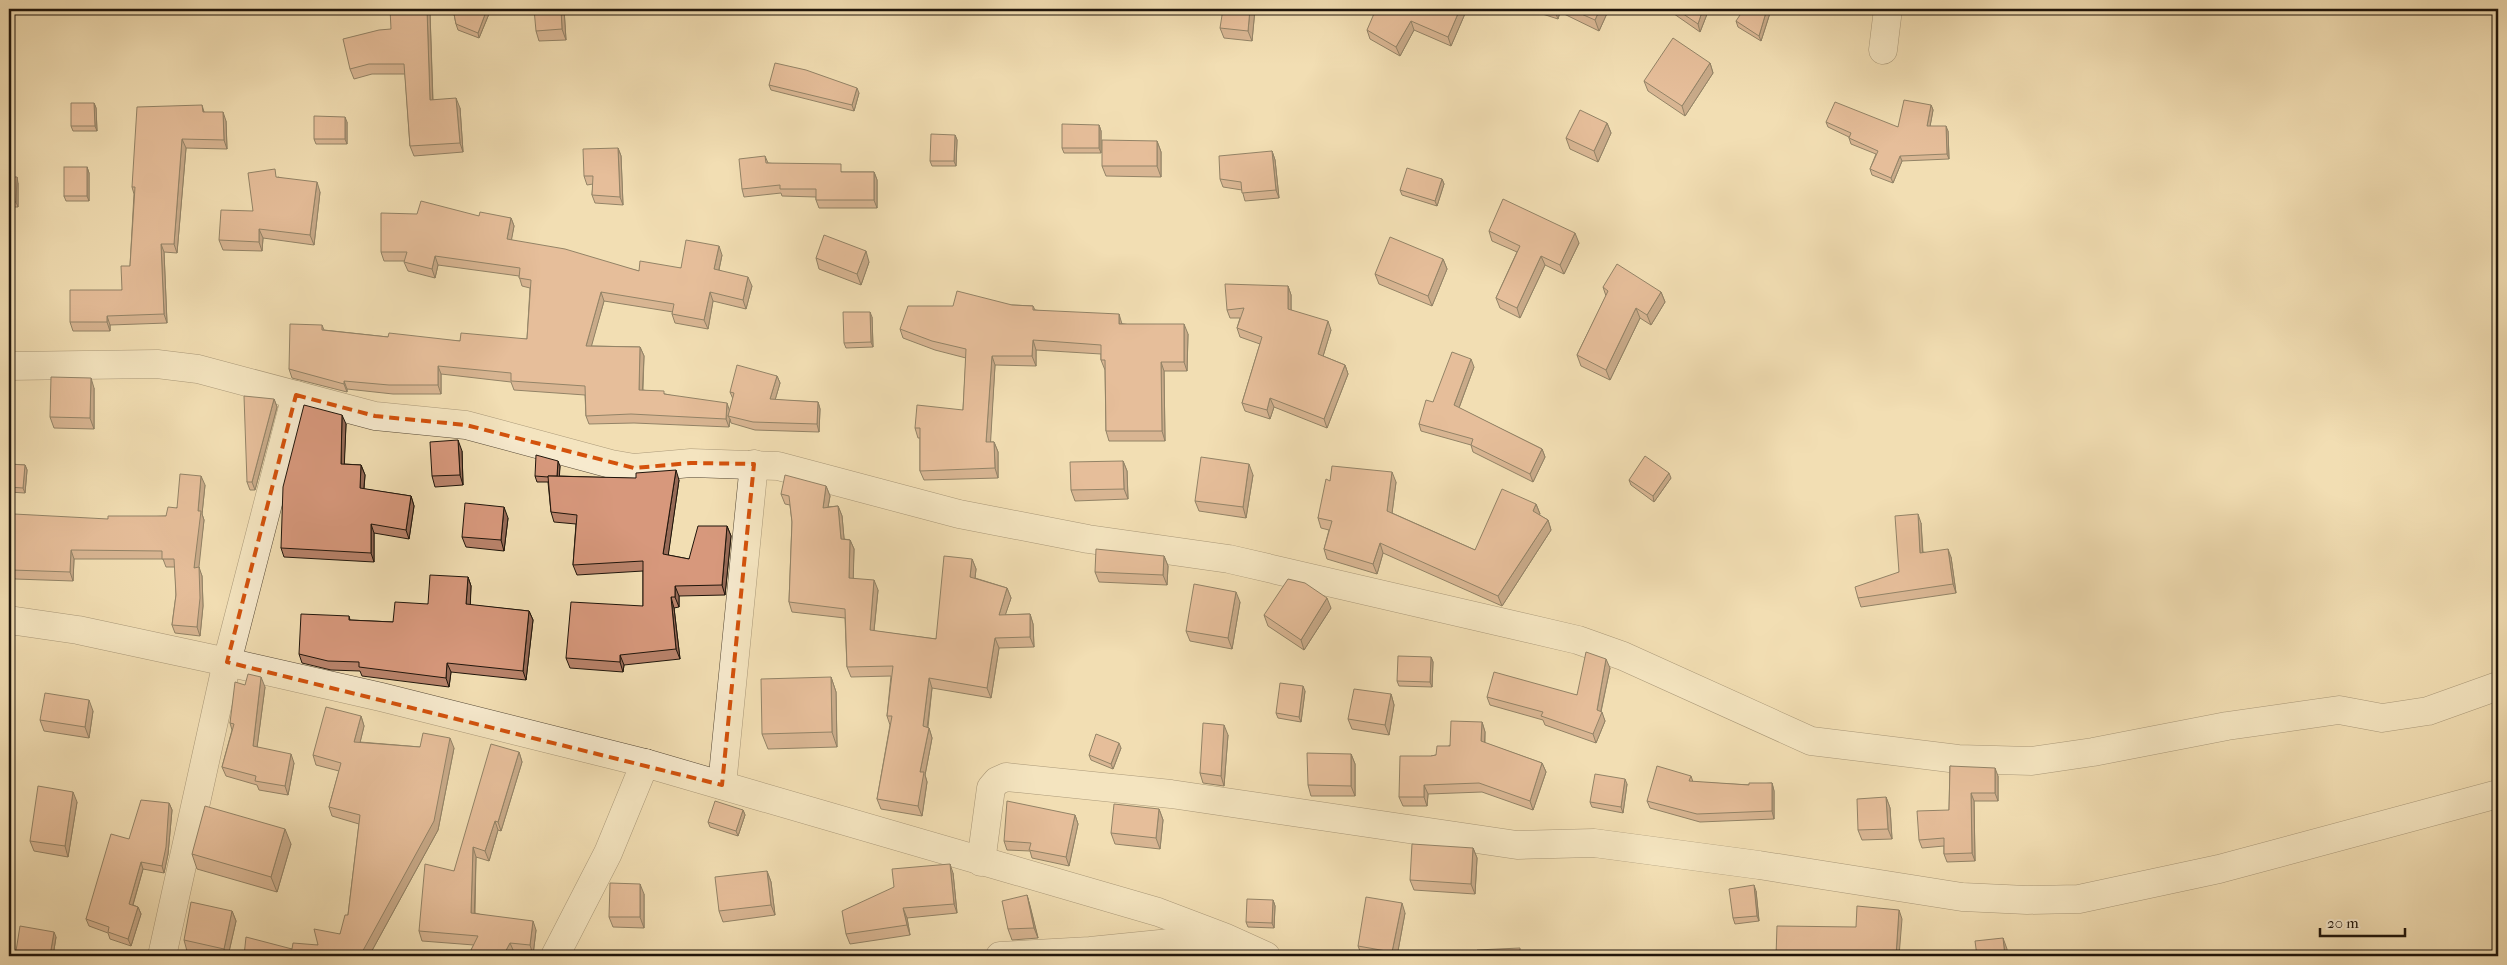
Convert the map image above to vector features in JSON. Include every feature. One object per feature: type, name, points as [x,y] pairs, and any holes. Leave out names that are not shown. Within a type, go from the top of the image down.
[{"type":"street","points":[[1884,50],[1888,9]]},
{"type":"street","points":[[9,366],[157,364],[198,369],[375,416],[466,426],[611,464],[634,468],[690,462],[754,464],[816,475],[861,489],[959,514],[1088,539],[1229,560],[1578,640],[1623,656],[1811,741],[1882,751],[1958,759],[2032,760],[2093,752],[2227,726],[2339,710],[2382,718],[2428,711],[2498,686]]},
{"type":"street","points":[[162,956],[227,662],[296,395]]},
{"type":"street","points":[[722,784],[754,464]]},
{"type":"street","points":[[9,620],[78,630],[227,662],[380,697],[644,763],[722,784],[981,862],[1158,912],[1224,937],[1266,956]]},
{"type":"street","points":[[555,956],[608,853],[644,763]]},
{"type":"street","points":[[981,862],[991,788],[997,781],[1006,778],[1171,794],[1517,845],[1594,843],[1759,864],[1962,897],[2027,900],[2079,899],[2220,869],[2498,794]]},
{"type":"street","points":[[1000,956],[1099,950],[1224,937]]},
{"type":"highlighted area","points":[[296,395],[375,416],[466,425],[634,468],[691,463],[754,464],[722,785],[227,662]]},
{"type":"building","points":[[390,9],[427,9],[430,100],[456,98],[460,143],[410,146],[404,64],[369,64],[350,69],[343,39],[391,29]]},
{"type":"building","points":[[453,9],[487,9],[478,33],[456,24]]},
{"type":"building","points":[[534,9],[561,9],[562,29],[536,31]]},
{"type":"building","points":[[1223,9],[1250,9],[1248,31],[1220,28]]},
{"type":"building","points":[[1376,9],[1460,9],[1448,37],[1411,21],[1396,47],[1367,30]]},
{"type":"building","points":[[1570,9],[1600,9],[1595,20]]},
{"type":"building","points":[[1676,9],[1703,9],[1698,24]]},
{"type":"building","points":[[1744,9],[1767,9],[1759,36],[1736,21]]},
{"type":"building","points":[[1673,38],[1710,63],[1682,106],[1644,81]]},
{"type":"building","points":[[775,63],[806,70],[857,88],[852,105],[769,85]]},
{"type":"building","points":[[1904,100],[1931,105],[1927,126],[1946,126],[1947,154],[1900,156],[1891,178],[1870,169],[1878,151],[1849,138],[1851,133],[1826,122],[1835,102],[1898,127]]},
{"type":"building","points":[[71,103],[94,103],[95,126],[71,126]]},
{"type":"building","points":[[202,105],[203,112],[223,112],[224,140],[182,139],[174,244],[161,244],[164,314],[107,316],[107,322],[70,322],[70,290],[122,290],[121,266],[130,266],[135,187],[132,187],[137,107]]},
{"type":"building","points":[[1580,110],[1607,123],[1594,151],[1566,138]]},
{"type":"building","points":[[314,116],[345,117],[345,139],[314,139]]},
{"type":"building","points":[[1062,124],[1099,125],[1099,148],[1062,148]]},
{"type":"building","points":[[931,134],[955,135],[954,161],[930,161]]},
{"type":"building","points":[[1102,140],[1157,141],[1157,166],[1102,166]]},
{"type":"building","points":[[618,148],[620,197],[592,195],[593,176],[584,176],[583,149]]},
{"type":"building","points":[[1272,151],[1276,190],[1242,193],[1241,182],[1220,179],[1219,156]]},
{"type":"building","points":[[765,156],[766,163],[841,164],[841,172],[874,172],[874,200],[816,200],[816,189],[780,189],[780,185],[742,189],[739,159]]},
{"type":"building","points":[[64,167],[87,167],[87,196],[64,196]]},
{"type":"building","points":[[1407,168],[1442,179],[1435,201],[1400,190]]},
{"type":"building","points":[[275,169],[276,177],[317,182],[310,235],[259,229],[259,242],[219,240],[221,210],[253,211],[248,173]]},
{"type":"building","points":[[9,177],[17,177],[16,202],[9,202]]},
{"type":"building","points":[[1503,199],[1575,233],[1560,265],[1541,256],[1517,308],[1496,298],[1520,246],[1489,231]]},
{"type":"building","points":[[421,201],[479,216],[480,212],[511,218],[507,239],[565,249],[639,271],[640,261],[681,268],[686,240],[719,246],[714,269],[748,277],[743,300],[710,292],[704,320],[672,314],[674,304],[601,292],[586,346],[640,347],[639,390],[664,391],[664,394],[727,403],[726,419],[631,414],[586,416],[585,386],[511,381],[511,373],[438,366],[438,385],[389,385],[344,381],[344,384],[289,369],[290,324],[322,325],[322,330],[388,337],[389,333],[460,341],[461,333],[527,339],[531,280],[519,278],[520,268],[435,256],[432,269],[404,262],[407,252],[381,252],[381,213],[417,214]]},
{"type":"building","points":[[824,235],[866,251],[857,274],[816,258]]},
{"type":"building","points":[[1390,237],[1443,259],[1428,296],[1375,274]]},
{"type":"building","points":[[1617,264],[1661,292],[1647,315],[1636,308],[1606,370],[1577,355],[1608,291],[1603,287]]},
{"type":"building","points":[[1225,284],[1288,286],[1288,309],[1328,321],[1318,354],[1345,365],[1324,419],[1270,398],[1267,410],[1242,403],[1262,337],[1237,328],[1244,308],[1227,310]]},
{"type":"building","points":[[957,291],[1012,305],[1033,306],[1033,310],[1119,314],[1119,324],[1184,324],[1184,362],[1161,362],[1162,431],[1106,431],[1105,360],[1101,360],[1101,345],[1033,340],[1032,356],[992,356],[986,442],[994,442],[995,468],[920,471],[920,428],[915,428],[917,405],[963,410],[966,349],[932,341],[900,329],[908,306],[953,306]]},
{"type":"building","points":[[843,312],[870,312],[871,342],[844,343]]},
{"type":"building","points":[[1452,352],[1471,359],[1454,405],[1542,449],[1530,474],[1471,445],[1473,439],[1419,424],[1426,400],[1433,402]]},
{"type":"building","points":[[737,365],[777,376],[770,399],[818,402],[817,424],[753,422],[728,416],[734,393],[730,392]]},
{"type":"building","points":[[51,377],[91,378],[90,418],[50,417]]},
{"type":"building","points":[[244,396],[274,399],[252,482],[247,482]]},
{"type":"building","points":[[304,405],[342,415],[341,464],[361,465],[360,488],[411,496],[406,530],[371,524],[371,553],[281,548],[283,487]]},
{"type":"building","points":[[458,440],[460,475],[432,476],[430,442]]},
{"type":"building","points":[[536,455],[558,461],[557,476],[535,476]]},
{"type":"building","points":[[1645,456],[1669,473],[1653,496],[1629,480]]},
{"type":"building","points":[[1201,457],[1249,464],[1243,507],[1195,501]]},
{"type":"building","points":[[1123,461],[1124,489],[1071,490],[1070,462]]},
{"type":"building","points":[[9,464],[25,465],[23,488],[9,487]]},
{"type":"building","points":[[1332,466],[1392,472],[1387,511],[1475,550],[1502,489],[1536,504],[1533,511],[1548,520],[1498,596],[1380,543],[1373,564],[1324,549],[1332,521],[1318,518],[1326,479],[1330,481]]},
{"type":"building","points":[[676,470],[663,554],[689,559],[698,526],[727,526],[722,585],[675,586],[675,597],[671,597],[676,649],[620,655],[620,662],[566,658],[571,602],[643,606],[643,561],[573,565],[577,515],[551,512],[548,476],[636,478],[636,473]]},
{"type":"building","points":[[180,474],[201,476],[198,511],[201,511],[194,568],[199,567],[200,598],[197,627],[172,625],[176,595],[174,559],[162,559],[162,551],[71,550],[70,572],[12,570],[14,514],[108,519],[108,516],[166,516],[168,507],[177,508]]},
{"type":"building","points":[[785,475],[826,486],[823,508],[838,506],[841,539],[850,540],[849,578],[874,580],[870,630],[936,639],[944,556],[972,559],[970,577],[1007,588],[999,615],[1030,614],[1030,637],[995,638],[987,688],[929,678],[923,726],[929,728],[920,772],[924,772],[918,806],[877,799],[892,716],[887,716],[893,666],[847,667],[845,609],[789,602],[792,522],[789,496],[781,494]]},
{"type":"building","points":[[465,503],[504,507],[501,540],[462,537]]},
{"type":"building","points":[[1918,514],[1920,553],[1948,549],[1953,584],[1858,598],[1855,587],[1899,572],[1895,516]]},
{"type":"building","points":[[1096,549],[1164,556],[1163,575],[1095,572]]},
{"type":"building","points":[[430,575],[468,577],[466,604],[529,611],[523,671],[447,663],[446,678],[359,667],[359,662],[328,661],[299,654],[301,614],[349,616],[349,620],[393,622],[395,602],[428,604]]},
{"type":"building","points":[[1288,579],[1305,583],[1327,598],[1301,640],[1264,615]]},
{"type":"building","points":[[1194,584],[1236,592],[1228,638],[1186,631]]},
{"type":"building","points":[[1586,652],[1606,659],[1597,710],[1602,712],[1593,734],[1541,716],[1543,712],[1487,697],[1494,672],[1577,695]]},
{"type":"building","points":[[1398,656],[1431,657],[1430,682],[1397,681]]},
{"type":"building","points":[[248,674],[261,677],[253,746],[291,754],[285,786],[255,781],[256,776],[222,767],[234,724],[230,723],[235,682],[245,685]]},
{"type":"building","points":[[831,677],[832,732],[762,734],[761,679]]},
{"type":"building","points":[[1280,683],[1303,686],[1299,717],[1276,713]]},
{"type":"building","points":[[1354,689],[1391,694],[1385,725],[1348,719]]},
{"type":"building","points":[[45,693],[89,700],[85,727],[40,720]]},
{"type":"building","points":[[326,707],[361,716],[354,742],[420,747],[423,733],[450,738],[434,821],[360,956],[244,956],[246,937],[292,949],[293,943],[318,945],[314,929],[340,934],[345,915],[348,915],[360,815],[329,807],[341,763],[313,755]]},
{"type":"building","points":[[1451,721],[1482,722],[1481,741],[1542,763],[1530,801],[1479,783],[1424,785],[1424,797],[1399,797],[1400,756],[1436,755],[1437,746],[1450,746]]},
{"type":"building","points":[[1203,723],[1224,725],[1221,776],[1200,773]]},
{"type":"building","points":[[1096,734],[1119,743],[1111,764],[1089,755]]},
{"type":"building","points":[[491,744],[519,752],[498,822],[495,821],[485,851],[473,847],[471,913],[533,921],[530,945],[510,943],[503,956],[468,956],[478,936],[419,931],[425,864],[454,871]]},
{"type":"building","points":[[1307,753],[1351,754],[1351,786],[1308,785]]},
{"type":"building","points":[[1657,766],[1691,776],[1689,781],[1749,785],[1749,783],[1772,783],[1772,811],[1697,814],[1647,801]]},
{"type":"building","points":[[1950,766],[1995,768],[1995,793],[1971,793],[1972,853],[1944,854],[1944,838],[1919,840],[1917,811],[1949,810]]},
{"type":"building","points":[[1595,774],[1625,779],[1621,807],[1590,802]]},
{"type":"building","points":[[38,786],[73,792],[65,846],[30,841]]},
{"type":"building","points":[[1886,797],[1888,829],[1858,830],[1857,799]]},
{"type":"building","points":[[141,800],[169,803],[166,847],[162,866],[141,862],[129,904],[138,907],[128,939],[108,932],[109,927],[86,919],[111,834],[129,839]]},
{"type":"building","points":[[715,801],[743,810],[736,831],[708,822]]},
{"type":"building","points":[[1007,801],[1075,815],[1066,857],[1029,850],[1031,843],[1004,841]]},
{"type":"building","points":[[1114,804],[1159,809],[1156,838],[1111,833]]},
{"type":"building","points":[[205,806],[285,829],[271,877],[192,854]]},
{"type":"building","points":[[1412,844],[1473,848],[1471,884],[1410,880]]},
{"type":"building","points":[[950,864],[954,904],[903,908],[907,925],[846,934],[842,911],[894,887],[892,869]]},
{"type":"building","points":[[767,871],[771,905],[719,911],[715,877]]},
{"type":"building","points":[[610,883],[640,884],[640,917],[609,917]]},
{"type":"building","points":[[1754,885],[1757,916],[1733,918],[1729,889]]},
{"type":"building","points":[[1027,895],[1034,928],[1008,929],[1002,901]]},
{"type":"building","points":[[1366,897],[1402,903],[1392,952],[1358,946]]},
{"type":"building","points":[[1247,899],[1273,900],[1272,923],[1246,922]]},
{"type":"building","points":[[191,902],[232,911],[224,949],[184,940]]},
{"type":"building","points":[[1857,906],[1899,910],[1896,956],[1776,956],[1777,926],[1856,927]]},
{"type":"building","points":[[20,926],[54,932],[50,956],[16,951]]},
{"type":"building","points":[[2003,938],[2005,956],[1977,956],[1975,941]]},
{"type":"building","points":[[1520,948],[1520,956],[1477,956],[1477,950]]}]
